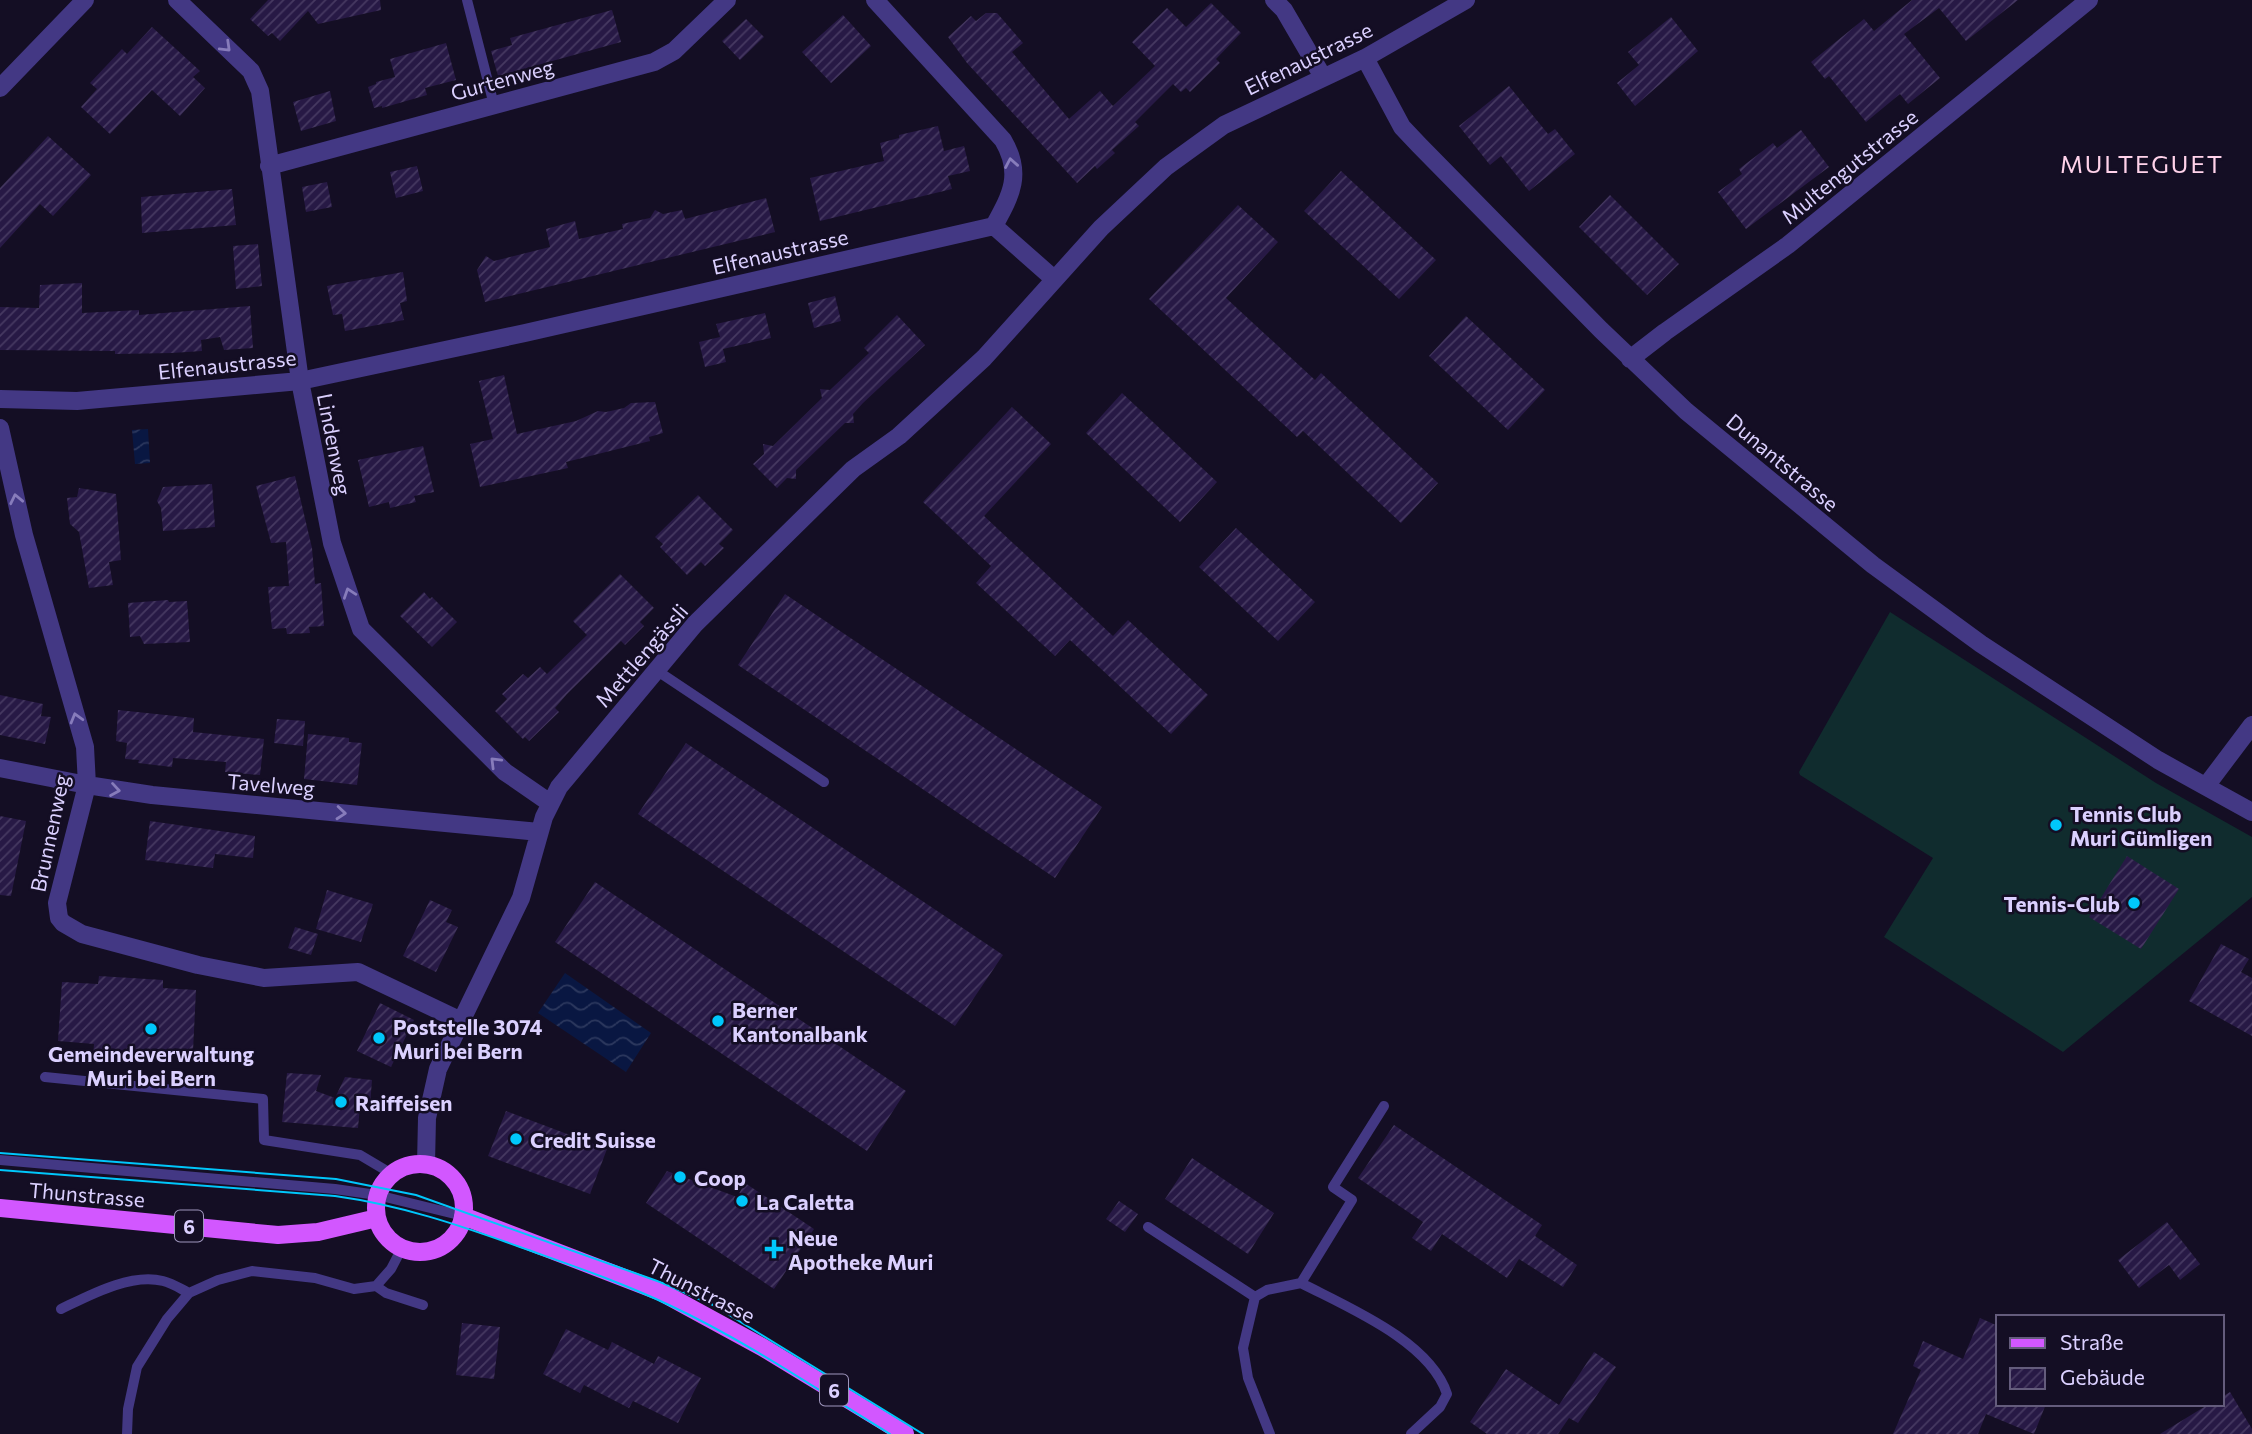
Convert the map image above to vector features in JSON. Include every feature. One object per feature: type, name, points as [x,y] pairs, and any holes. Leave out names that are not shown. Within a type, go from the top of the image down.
[{"type":"main road","points":[[426,1164],[446,1172],[454,1180],[464,1200],[463,1216],[457,1231],[449,1241],[439,1247],[427,1251],[402,1248],[382,1231],[377,1218],[377,1195],[392,1174],[407,1165],[426,1164]]},
{"type":"main road","name":"Thunstrasse","points":[[0,1208],[278,1235],[318,1232],[377,1218]]},
{"type":"main road","name":"Thunstrasse","points":[[463,1216],[661,1292],[762,1347],[902,1433]]},
{"type":"street","points":[[0,88],[85,0]]},
{"type":"street","name":"Lindenweg","points":[[177,0],[256,78],[260,91],[300,381],[332,543],[361,629],[505,772],[550,803]]},
{"type":"street","name":"Gurtenweg","points":[[269,166],[665,58],[727,0]]},
{"type":"street","points":[[875,0],[1003,140],[1012,159],[1013,184],[1011,196],[994,226],[1054,279]]},
{"type":"street","points":[[1274,0],[1283,10],[1323,77]]},
{"type":"street","name":"Elfenaustrasse","points":[[1054,279],[1136,194],[1199,141],[1224,125],[1364,58],[1466,0]]},
{"type":"street","name":"Multengutstrasse","points":[[1630,359],[1787,245],[2089,0]]},
{"type":"street","name":"Dunantstrasse","points":[[1364,58],[1402,127],[1630,359],[1750,466],[1882,572],[1992,652],[2158,760],[2252,812]]},
{"type":"street","name":"Elfenaustrasse","points":[[0,399],[77,401],[300,381],[525,333],[994,226]]},
{"type":"street","name":"Mettlengässli","points":[[426,1164],[426,1118],[438,1069],[521,898],[539,832],[550,803],[565,780],[695,624],[853,469],[899,436],[984,358],[1054,279]]},
{"type":"street","name":"Brunnenweg","points":[[0,428],[24,535],[85,747],[87,785],[57,903],[59,918],[69,928],[82,934],[198,965],[264,978],[358,972],[461,1021]]},
{"type":"street","points":[[2206,786],[2252,724]]},
{"type":"street","name":"Tavelweg","points":[[0,768],[152,795],[539,832]]},
{"type":"lane","points":[[467,0],[494,105]]},
{"type":"lane","points":[[656,670],[824,782]]},
{"type":"lane","points":[[45,1077],[263,1099],[264,1140],[360,1155],[392,1174]]},
{"type":"lane","points":[[1301,1283],[1352,1200],[1333,1187],[1384,1106]]},
{"type":"lane","points":[[0,1160],[335,1189],[377,1195],[463,1216]]},
{"type":"lane","points":[[1148,1227],[1255,1297]]},
{"type":"lane","points":[[127,1434],[129,1399],[138,1367],[167,1319],[189,1293],[218,1280],[252,1271],[315,1278],[354,1289],[376,1286],[391,1269],[402,1248]]},
{"type":"lane","points":[[61,1309],[97,1292],[128,1282],[162,1281],[189,1293]]},
{"type":"lane","points":[[1270,1434],[1248,1378],[1243,1348],[1255,1297],[1267,1290],[1301,1283],[1371,1319],[1425,1358],[1437,1372],[1447,1394],[1440,1407],[1411,1434]]},
{"type":"lane","points":[[376,1286],[386,1293],[423,1305]]},
{"type":"green space","name":"Tennis Club Muri Gümligen","points":[[1890,612],[2156,783],[2252,837],[2252,897],[2063,1052],[1884,937],[1933,858],[1800,775],[1799,772]]},
{"type":"water","points":[[148,429],[150,463],[135,464],[132,430]]},
{"type":"water","points":[[565,973],[651,1033],[626,1072],[538,1013]]},
{"type":"building","points":[[268,0],[380,0],[381,10],[318,24],[308,11],[280,41],[272,33],[268,36],[250,19]]},
{"type":"building","points":[[1912,0],[2018,0],[1966,41],[1939,8],[1904,34],[1940,78],[1908,104],[1900,94],[1866,122],[1829,76],[1825,79],[1811,62],[1864,19],[1874,31]]},
{"type":"building","points":[[1211,3],[1241,33],[1216,59],[1220,63],[1190,92],[1186,88],[1181,92],[1173,84],[1135,122],[1139,126],[1112,150],[1115,153],[1097,169],[1095,166],[1077,183],[967,63],[948,37],[971,16],[976,21],[986,13],[997,13],[1023,43],[1012,52],[1069,119],[1100,91],[1113,106],[1155,66],[1132,42],[1167,8],[1186,27]]},
{"type":"building","points":[[612,10],[621,42],[498,76],[491,51],[512,45],[510,38]]},
{"type":"building","points":[[843,15],[871,46],[831,83],[802,52]]},
{"type":"building","points":[[1671,17],[1698,51],[1635,106],[1617,83],[1639,65],[1628,52]]},
{"type":"building","points":[[746,19],[764,37],[740,60],[722,41]]},
{"type":"building","points":[[152,27],[200,71],[193,77],[205,88],[180,116],[152,90],[110,134],[81,107],[97,89],[90,83],[122,49],[127,54]]},
{"type":"building","points":[[446,43],[456,80],[425,88],[427,95],[374,108],[368,87],[395,77],[390,59]]},
{"type":"building","points":[[1509,86],[1548,134],[1555,129],[1575,154],[1529,191],[1501,156],[1490,165],[1459,126]]},
{"type":"building","points":[[330,91],[336,121],[301,131],[293,102]]},
{"type":"building","points":[[938,126],[944,151],[964,146],[970,171],[948,176],[952,189],[820,221],[810,178],[884,161],[880,143],[899,138],[899,135]]},
{"type":"building","points":[[1801,130],[1829,167],[1746,229],[1718,192],[1742,174],[1739,169],[1773,143],[1777,148]]},
{"type":"building","points":[[48,136],[91,175],[53,216],[40,204],[0,248],[0,188]]},
{"type":"building","points":[[417,166],[423,191],[396,198],[390,172]]},
{"type":"building","points":[[1341,171],[1436,260],[1399,299],[1304,211]]},
{"type":"building","points":[[327,182],[332,207],[306,212],[302,187]]},
{"type":"building","points":[[232,189],[236,225],[142,233],[141,197]]},
{"type":"building","points":[[1610,195],[1679,264],[1647,295],[1579,227]]},
{"type":"building","points":[[766,198],[775,232],[485,302],[477,270],[486,256],[494,261],[550,247],[546,229],[575,221],[579,239],[623,229],[622,224],[650,218],[655,210],[663,214],[682,210],[685,219]]},
{"type":"building","points":[[1238,205],[1278,242],[1226,298],[1315,380],[1321,373],[1438,483],[1401,523],[1303,431],[1297,437],[1149,299]]},
{"type":"building","points":[[258,244],[262,286],[236,289],[233,246]]},
{"type":"building","points":[[403,272],[407,301],[400,303],[404,320],[345,331],[342,314],[333,315],[327,286]]},
{"type":"building","points":[[82,283],[82,313],[139,310],[139,315],[250,306],[253,348],[224,350],[220,337],[201,340],[202,351],[172,353],[0,350],[0,307],[39,308],[40,285]]},
{"type":"building","points":[[835,296],[841,321],[814,328],[808,303]]},
{"type":"building","points":[[765,313],[771,338],[723,349],[726,362],[705,367],[699,342],[720,337],[716,324]]},
{"type":"building","points":[[897,315],[925,345],[863,403],[853,414],[854,423],[845,423],[796,470],[796,479],[787,478],[777,488],[753,464],[764,454],[763,444],[773,446],[822,398],[820,389],[830,390],[869,353],[864,348]]},
{"type":"building","points":[[1466,316],[1545,390],[1508,430],[1429,356]]},
{"type":"building","points":[[504,375],[517,434],[576,421],[598,411],[624,408],[631,403],[655,402],[663,433],[649,437],[650,441],[566,462],[568,468],[480,487],[470,444],[493,439],[479,381]]},
{"type":"building","points":[[1122,393],[1217,482],[1180,522],[1086,433]]},
{"type":"building","points":[[1012,407],[1051,444],[984,516],[1113,636],[1128,620],[1208,695],[1171,734],[1070,640],[1055,656],[976,583],[991,566],[923,502]]},
{"type":"building","points":[[423,446],[434,492],[414,496],[416,502],[390,508],[389,502],[369,507],[358,460]]},
{"type":"building","points":[[295,476],[312,548],[315,584],[321,583],[324,626],[309,627],[310,633],[287,634],[286,628],[272,629],[268,587],[289,586],[286,542],[271,543],[256,486]]},
{"type":"building","points":[[212,484],[215,527],[163,531],[161,508],[157,501],[163,487]]},
{"type":"building","points":[[79,488],[116,494],[121,560],[109,562],[113,585],[89,588],[79,532],[70,524],[67,498],[77,497]]},
{"type":"building","points":[[698,495],[733,530],[719,544],[724,548],[705,566],[701,562],[687,575],[660,547],[663,544],[655,537]]},
{"type":"building","points":[[1236,528],[1315,602],[1278,641],[1199,567]]},
{"type":"building","points":[[620,574],[654,608],[640,622],[644,626],[625,645],[621,641],[567,694],[555,708],[559,712],[529,741],[525,737],[523,739],[495,711],[507,699],[502,694],[523,674],[528,678],[540,667],[547,674],[587,635],[573,621]]},
{"type":"building","points":[[424,592],[457,622],[432,647],[400,616]]},
{"type":"building","points":[[785,594],[1102,807],[1055,878],[738,665]]},
{"type":"building","points":[[187,601],[190,642],[144,644],[140,636],[130,637],[128,603]]},
{"type":"building","points":[[0,695],[43,704],[41,716],[51,717],[45,744],[0,735]]},
{"type":"building","points":[[118,710],[194,718],[193,732],[264,739],[260,775],[225,772],[226,762],[173,758],[172,767],[125,759],[127,743],[116,741]]},
{"type":"building","points":[[277,719],[305,721],[303,746],[274,743]]},
{"type":"building","points":[[308,734],[349,738],[349,742],[362,743],[357,785],[304,779]]},
{"type":"building","points":[[686,743],[1003,955],[955,1026],[638,814]]},
{"type":"building","points":[[0,816],[26,821],[11,896],[0,895]]},
{"type":"building","points":[[150,821],[255,836],[253,858],[215,854],[213,868],[145,860]]},
{"type":"building","name":"Tennis-Club","points":[[2127,856],[2179,889],[2141,949],[2089,917]]},
{"type":"building","points":[[595,882],[906,1091],[867,1151],[555,942]]},
{"type":"building","points":[[327,890],[373,904],[361,942],[316,929]]},
{"type":"building","points":[[430,900],[452,910],[446,922],[458,927],[436,972],[403,956]]},
{"type":"building","points":[[295,927],[318,934],[311,955],[288,948]]},
{"type":"building","points":[[2221,944],[2249,959],[2241,972],[2252,978],[2252,1036],[2189,1001]]},
{"type":"building","points":[[99,976],[163,980],[163,988],[196,990],[193,1051],[153,1049],[153,1061],[93,1057],[94,1044],[58,1041],[62,982],[98,984]]},
{"type":"building","points":[[380,1003],[414,1020],[391,1067],[357,1051]]},
{"type":"building","points":[[287,1073],[321,1075],[316,1091],[335,1098],[345,1077],[372,1080],[370,1106],[360,1106],[358,1128],[282,1122]]},
{"type":"building","points":[[506,1111],[607,1149],[590,1194],[488,1156]]},
{"type":"building","points":[[1394,1125],[1542,1225],[1535,1236],[1577,1265],[1563,1287],[1519,1259],[1507,1278],[1442,1234],[1431,1251],[1412,1238],[1423,1222],[1358,1178]]},
{"type":"building","points":[[1192,1158],[1274,1213],[1248,1254],[1165,1199]]},
{"type":"building","points":[[667,1171],[737,1197],[745,1183],[814,1229],[774,1289],[646,1203]]},
{"type":"building","points":[[1119,1201],[1138,1214],[1125,1232],[1106,1219]]},
{"type":"building","points":[[2167,1222],[2200,1264],[2180,1280],[2169,1265],[2139,1288],[2118,1260]]},
{"type":"building","points":[[1980,1318],[1996,1325],[1996,1406],[2045,1406],[2034,1434],[1986,1414],[1978,1434],[1893,1434],[1921,1370],[1913,1366],[1923,1341],[1963,1359]]},
{"type":"building","points":[[462,1323],[500,1327],[494,1379],[456,1375]]},
{"type":"building","points":[[566,1329],[608,1350],[612,1342],[654,1364],[658,1356],[701,1378],[678,1423],[633,1401],[629,1408],[584,1385],[580,1393],[543,1374]]},
{"type":"building","points":[[1594,1352],[1616,1367],[1578,1423],[1569,1418],[1558,1434],[1487,1434],[1470,1422],[1506,1369],[1559,1405]]},
{"type":"building","points":[[2230,1392],[2252,1429],[2252,1434],[2160,1434],[2206,1406],[2224,1406],[2224,1396]]},
{"type":"tram line","points":[[0,1153],[336,1179],[416,1195],[660,1282],[713,1305],[923,1434]]},
{"type":"tram line","points":[[0,1170],[335,1196],[429,1217],[576,1267],[669,1305],[754,1350],[890,1434]]},
{"type":"place","name":"Tennis Club Muri Gümligen","points":[[2056,825]]},
{"type":"place","name":"Tennis-Club","points":[[2134,903]]},
{"type":"place","name":"Berner Kantonalbank","points":[[718,1021]]},
{"type":"place","name":"Gemeindeverwaltung Muri bei Bern","points":[[151,1029]]},
{"type":"place","name":"Poststelle 3074 Muri bei Bern","points":[[379,1038]]},
{"type":"place","name":"Raiffeisen","points":[[341,1102]]},
{"type":"place","name":"Credit Suisse","points":[[516,1139]]},
{"type":"place","name":"Coop","points":[[680,1177]]},
{"type":"place","name":"La Caletta","points":[[742,1201]]},
{"type":"place","name":"Neue Apotheke Muri","points":[[774,1249]]},
{"type":"district","name":"MULTEGUET","points":[[2142,163]]}]
